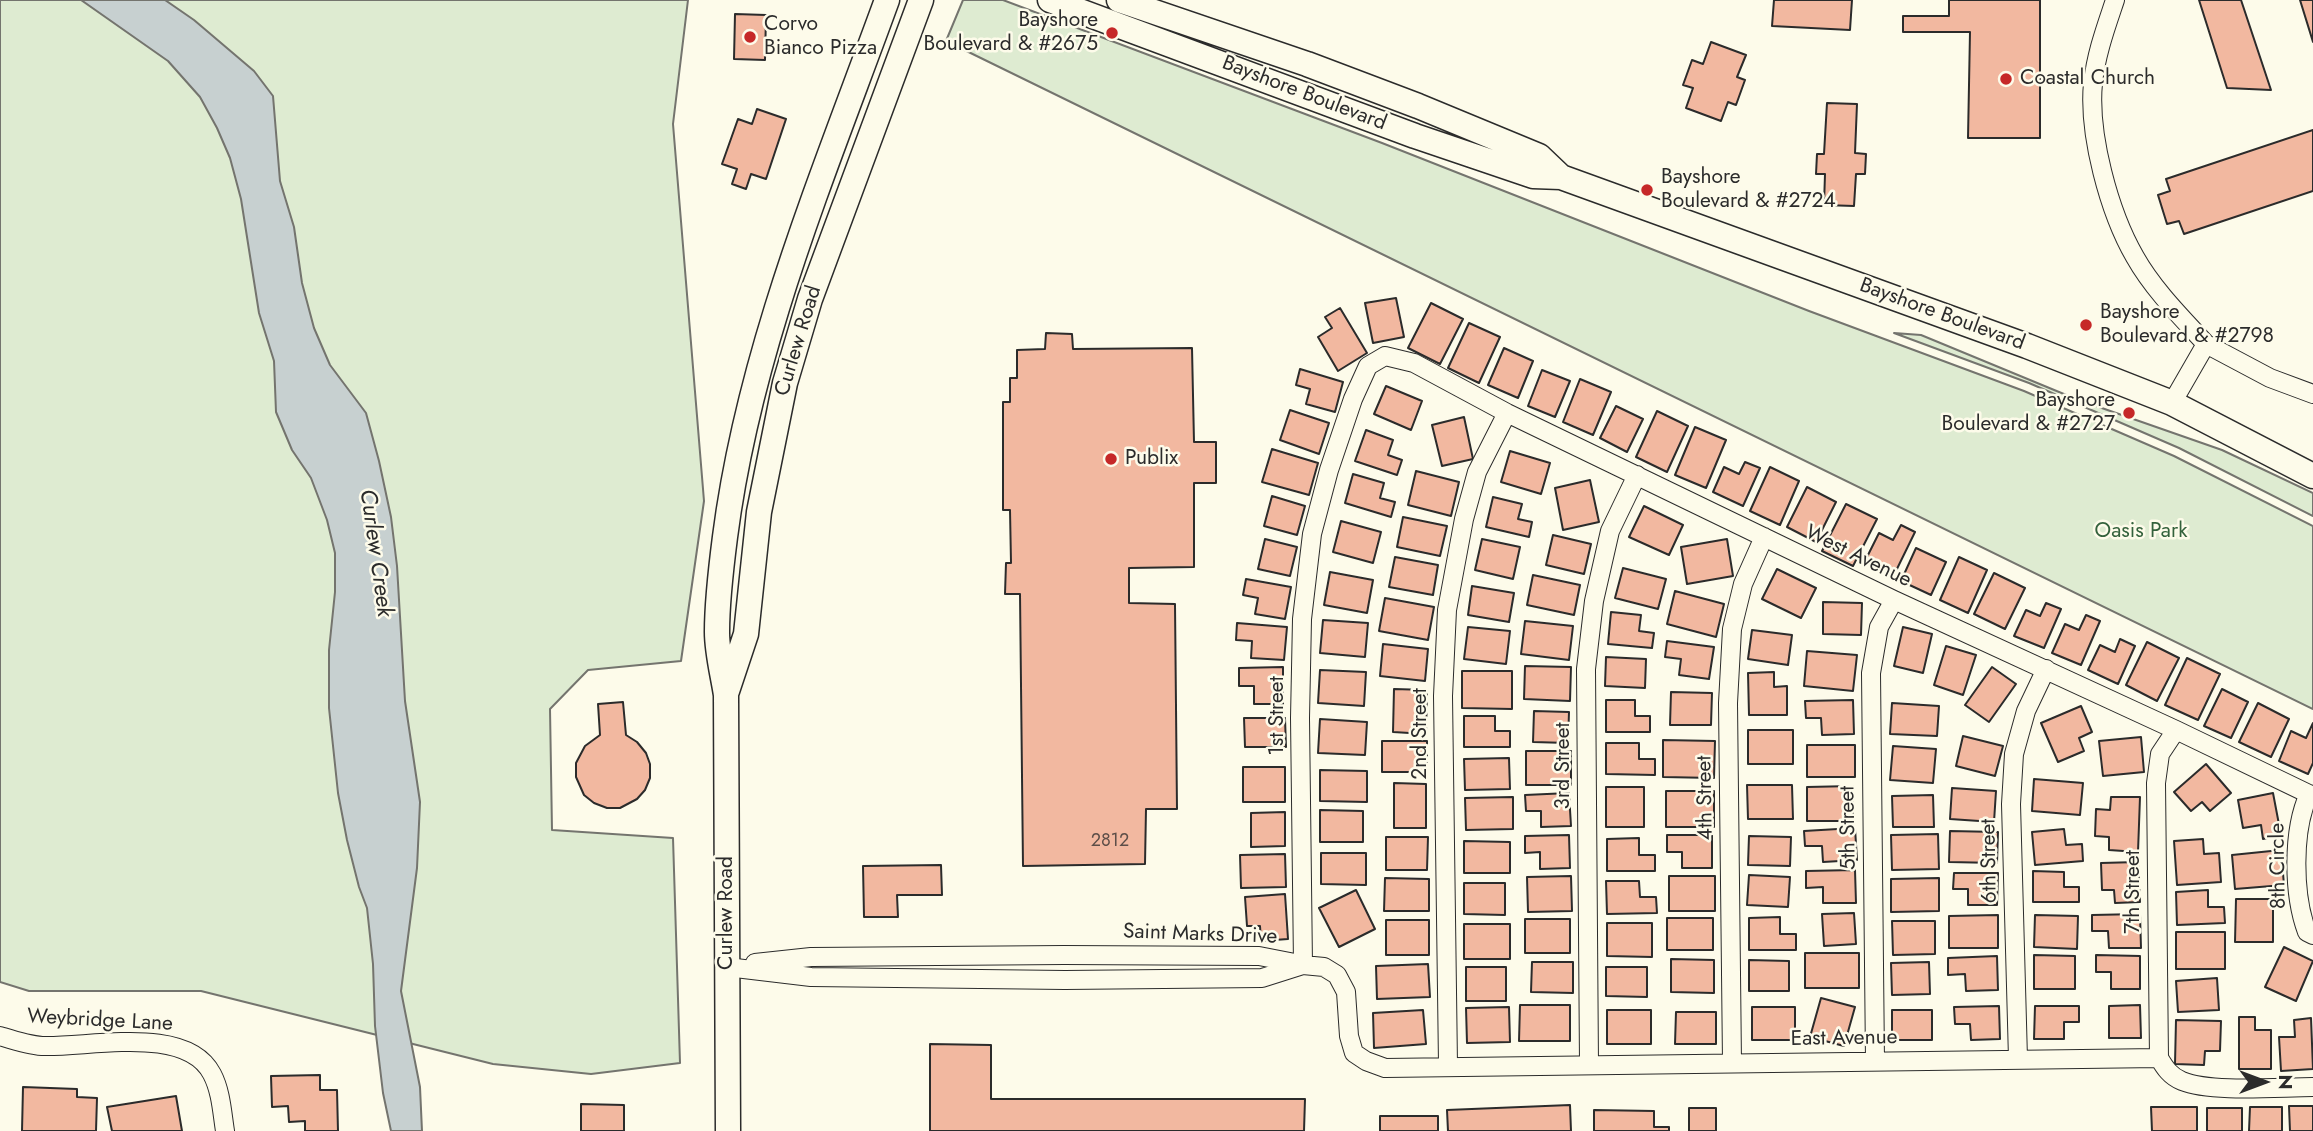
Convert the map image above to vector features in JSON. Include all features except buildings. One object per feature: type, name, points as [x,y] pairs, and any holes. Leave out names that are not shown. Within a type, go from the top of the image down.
[{"type":"main road","name":"Curlew Road","points":[[728,1131],[726,695],[717,634],[722,559],[739,450],[769,330],[788,270],[887,0]]},
{"type":"main road","points":[[785,383],[797,293],[906,0]]},
{"type":"main road","name":"Curlew Road","points":[[726,695],[747,634],[759,512],[785,383],[810,299],[921,0]]},
{"type":"main road","name":"Bayshore Boulevard","points":[[1050,0],[1415,136],[1534,177],[1561,177],[2026,346],[2172,403],[2313,476]]},
{"type":"main road","name":"Bayshore Boulevard","points":[[1119,0],[1307,64],[1418,106],[1539,156],[1561,177]]},
{"type":"street","points":[[2115,0],[2102,38],[2093,83],[2095,144],[2110,199],[2135,258],[2163,296],[2206,344],[2270,378],[2313,394]]},
{"type":"street","points":[[2172,403],[2206,344]]},
{"type":"street","name":"West Avenue","points":[[1385,356],[1414,363],[1507,413],[1894,600],[2311,795]]},
{"type":"street","name":"1st Street","points":[[1303,965],[1300,718],[1302,619],[1312,534],[1329,470],[1353,400],[1368,366],[1385,356]]},
{"type":"street","name":"2nd Street","points":[[1448,1065],[1443,696],[1447,610],[1464,519],[1477,472],[1507,413]]},
{"type":"street","name":"3rd Street","points":[[1589,1064],[1586,669],[1594,601],[1610,531],[1637,475]]},
{"type":"street","name":"4th Street","points":[[1732,1063],[1728,703],[1732,629],[1743,584],[1764,537]]},
{"type":"street","name":"5th Street","points":[[1875,1061],[1871,673],[1880,627],[1894,600]]},
{"type":"street","name":"6th Street","points":[[2018,1059],[2011,804],[2014,754],[2026,711],[2046,669]]},
{"type":"street","name":"7th Street","points":[[2158,1058],[2156,783],[2161,754],[2176,730]]},
{"type":"street","name":"8th Circle","points":[[2311,795],[2301,812],[2297,838],[2299,912],[2307,932],[2313,935]]},
{"type":"street","name":"Saint Marks Drive","points":[[727,967],[811,957],[990,955],[1259,956],[1303,965]]},
{"type":"street","name":"Saint Marks Drive","points":[[727,967],[811,977],[1065,980],[1262,978],[1303,965]]},
{"type":"street","name":"East Avenue","points":[[1303,965],[1324,967],[1337,975],[1346,992],[1349,1036],[1354,1053],[1385,1068],[1448,1065],[2158,1058]]},
{"type":"street","name":"Weybridge Lane","points":[[0,1035],[39,1046],[145,1042],[177,1046],[199,1057],[212,1074],[221,1099],[225,1131]]},
{"type":"street","points":[[2158,1058],[2170,1074],[2183,1082],[2225,1088],[2313,1087]]},
{"type":"green space","points":[[0,0],[688,0],[673,124],[704,501],[681,661],[588,670],[550,709],[552,830],[673,838],[680,1063],[591,1074],[493,1064],[201,991],[29,991],[0,982]]},
{"type":"green space","name":"Oasis Park","points":[[963,0],[1003,0],[1382,143],[1809,311],[2024,391],[2174,456],[2313,526],[2313,709],[946,41]]},
{"type":"green space","points":[[1894,333],[1921,335],[2076,399],[2222,450],[2313,493],[2313,516],[2179,448],[2029,383]]},
{"type":"water","name":"Curlew Creek","points":[[81,0],[165,0],[194,20],[254,71],[273,96],[280,181],[294,227],[302,283],[314,328],[330,365],[366,413],[391,517],[397,566],[405,701],[420,802],[417,868],[401,991],[420,1087],[422,1131],[391,1131],[383,1093],[375,1026],[373,964],[367,908],[347,840],[338,793],[329,708],[329,650],[335,592],[335,553],[327,520],[311,478],[292,450],[276,412],[274,361],[259,313],[241,199],[230,158],[200,97],[168,61]]},
{"type":"place","name":"Bayshore Boulevard & #2675","points":[[1112,33]]},
{"type":"place","name":"Corvo Bianco Pizza","points":[[750,37]]},
{"type":"place","name":"Coastal Church","points":[[2006,79]]},
{"type":"place","name":"Bayshore Boulevard & #2724","points":[[1647,190]]},
{"type":"place","name":"Bayshore Boulevard & #2798","points":[[2086,325]]},
{"type":"place","name":"Bayshore Boulevard & #2727","points":[[2129,413]]},
{"type":"place","name":"Publix","points":[[1111,459]]}]
